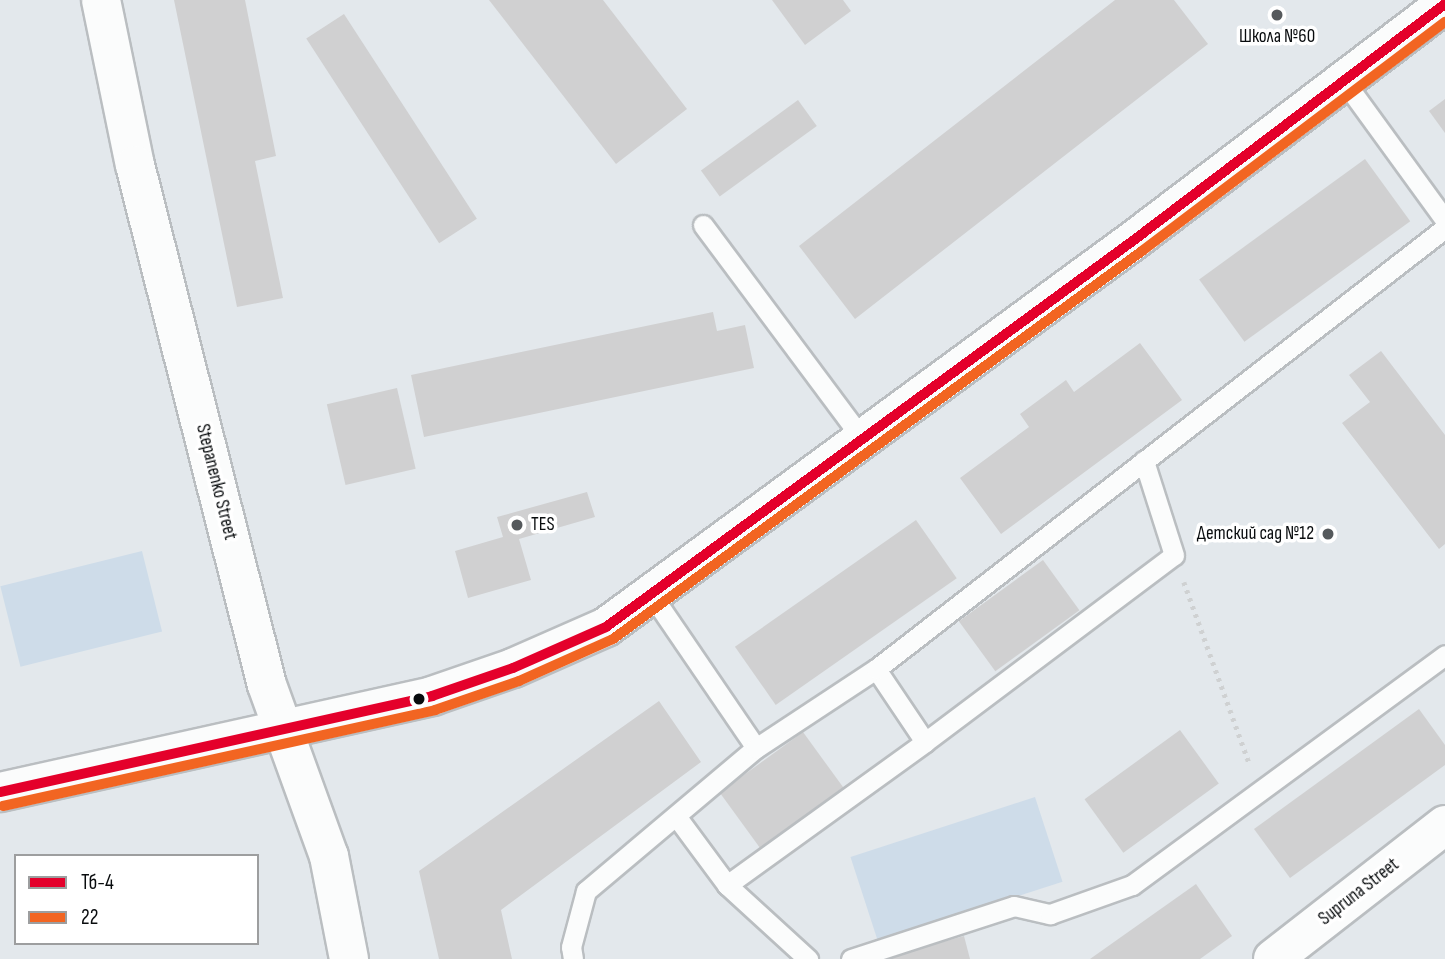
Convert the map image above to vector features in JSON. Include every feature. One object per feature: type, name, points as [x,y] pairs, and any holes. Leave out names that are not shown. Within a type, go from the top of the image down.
[{"type":"main road","name":"Stepanenko Street","points":[[101,0],[135,165],[267,685],[329,856],[349,959]]},
{"type":"main road","points":[[0,792],[432,696],[513,668],[606,627],[1134,240],[1445,5]]},
{"type":"main road","name":"Supruna Street","points":[[1273,959],[1445,825]]},
{"type":"lane","points":[[1344,81],[1445,220]]},
{"type":"lane","points":[[703,225],[863,438]]},
{"type":"lane","points":[[573,959],[571,947],[586,891],[756,748],[876,669],[1445,228]]},
{"type":"lane","points":[[727,885],[925,742],[1174,555],[1144,461]]},
{"type":"lane","points":[[650,594],[756,748]]},
{"type":"lane","points":[[851,959],[1014,906],[1050,914],[1132,885],[1445,655]]},
{"type":"lane","points":[[876,669],[925,742]]},
{"type":"lane","points":[[676,816],[727,885],[808,959]]},
{"type":"path","points":[[1174,555],[1259,792]]},
{"type":"shaded area","points":[[142,551],[162,632],[20,667],[0,586]]},
{"type":"shaded area","points":[[1035,797],[1063,882],[878,942],[850,857]]},
{"type":"building","points":[[174,0],[245,0],[276,156],[255,161],[283,298],[237,307]]},
{"type":"building","points":[[489,0],[603,0],[687,109],[616,164]]},
{"type":"building","points":[[772,0],[843,0],[851,11],[805,45]]},
{"type":"building","points":[[1115,0],[1174,0],[1208,44],[855,319],[799,246]]},
{"type":"building","points":[[344,14],[477,219],[439,243],[306,39]]},
{"type":"building","points":[[1445,99],[1445,133],[1429,111]]},
{"type":"building","points":[[798,100],[817,126],[720,196],[701,171]]},
{"type":"building","points":[[1365,159],[1410,221],[1244,342],[1199,279]]},
{"type":"building","points":[[713,312],[717,331],[745,325],[754,368],[424,437],[411,375]]},
{"type":"building","points":[[1140,343],[1182,400],[1001,534],[960,478],[1029,427],[1020,414],[1066,380],[1074,392]]},
{"type":"building","points":[[1381,351],[1445,435],[1445,544],[1439,549],[1342,423],[1370,402],[1349,375]]},
{"type":"building","points":[[397,388],[416,469],[346,485],[327,404]]},
{"type":"building","points":[[587,492],[595,517],[519,539],[531,580],[468,598],[455,551],[503,537],[497,517]]},
{"type":"building","points":[[916,520],[957,578],[776,705],[735,647]]},
{"type":"building","points":[[1043,560],[1079,610],[995,671],[959,621]]},
{"type":"building","points":[[659,701],[701,762],[501,910],[512,959],[439,959],[419,871]]},
{"type":"building","points":[[1419,709],[1445,745],[1445,765],[1290,878],[1254,829]]},
{"type":"building","points":[[1180,730],[1219,783],[1123,853],[1085,799]]},
{"type":"building","points":[[803,732],[844,788],[760,848],[720,793]]},
{"type":"building","points":[[1196,884],[1232,936],[1200,959],[1090,959]]},
{"type":"building","points":[[964,936],[970,959],[884,959],[884,958]]},
{"type":"transit line","name":"Тб-4","points":[[0,792],[432,696],[513,668],[606,627],[1134,240],[1445,4]]},
{"type":"transit line","name":"22","points":[[3,806],[435,710],[519,681],[613,639],[1142,251],[1445,22]]},
{"type":"place","name":"Школа №60","points":[[1277,15]]},
{"type":"place","name":"TES","points":[[517,525]]},
{"type":"place","name":"Детский сад №12","points":[[1328,534]]}]
